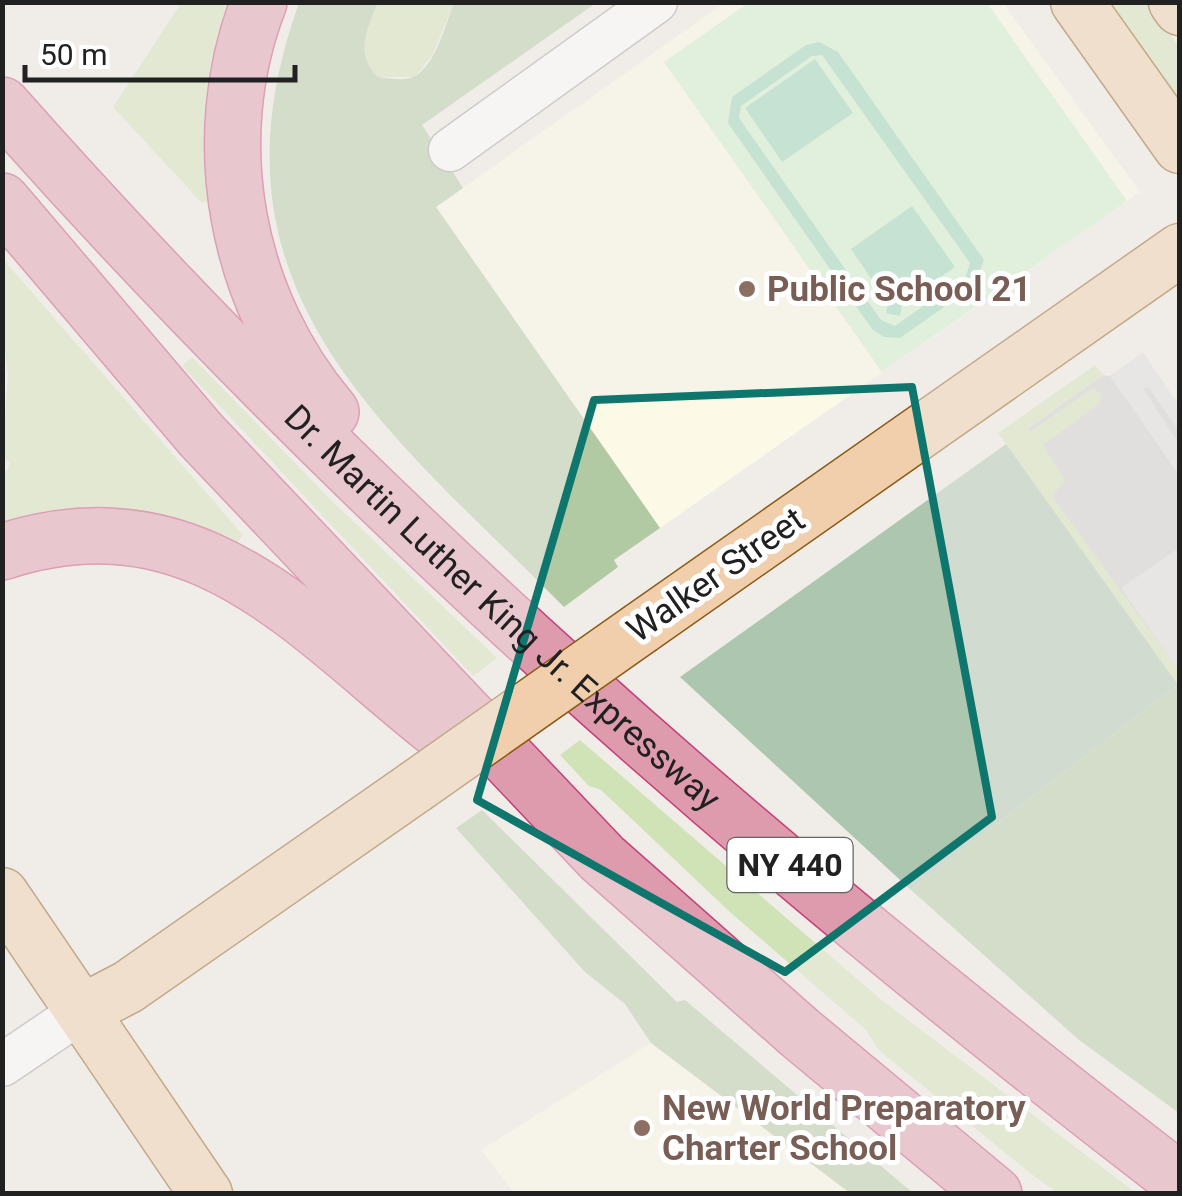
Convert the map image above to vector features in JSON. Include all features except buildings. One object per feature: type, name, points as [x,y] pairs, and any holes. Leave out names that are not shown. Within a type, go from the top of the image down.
[{"type":"highway","points":[[259,2],[240,73],[234,132],[235,192],[251,272],[269,320],[295,365],[372,456],[413,533]]},
{"type":"highway","name":"Dr. Martin Luther King Jr. Expressway","points":[[2,104],[181,298],[413,533],[782,859],[998,1039],[1180,1182]]},
{"type":"highway","points":[[2,201],[239,476],[602,858]]},
{"type":"highway","points":[[2,552],[64,539],[142,541],[195,554],[239,573],[312,621],[415,713],[602,858],[800,1033],[994,1194]]},
{"type":"main road","points":[[1077,2],[1180,148]]},
{"type":"main road","points":[[1175,2],[1180,9]]},
{"type":"main road","name":"Walker Street","points":[[82,1011],[128,987],[1180,250]]},
{"type":"main road","points":[[2,894],[206,1194]]},
{"type":"street","points":[[450,150],[656,2]]},
{"type":"street","name":"Walker Street","points":[[2,1065],[82,1011]]},
{"type":"highlighted area","points":[[912,387],[992,817],[785,972],[477,800],[594,400]]},
{"type":"shaded area","name":"Public School 21","points":[[726,2],[1003,3],[1140,192],[660,528],[436,207]]},
{"type":"shaded area","points":[[1143,353],[1179,406],[1179,687],[1006,444],[1103,375],[1110,376]]},
{"type":"shaded area","points":[[1143,353],[1179,406],[1179,431],[1149,388],[1143,388],[1179,444],[1179,475],[1110,376]]},
{"type":"shaded area","points":[[1179,548],[1179,671],[1121,588]]},
{"type":"shaded area","name":"New World Preparatory Charter School","points":[[651,1043],[852,1193],[514,1193],[481,1150]]},
{"type":"green space","points":[[181,3],[240,3],[215,198],[202,203],[113,107]]},
{"type":"green space","points":[[299,3],[378,3],[365,41],[366,60],[378,77],[399,79],[410,78],[426,67],[454,3],[596,3],[422,125],[463,188],[436,207],[660,528],[614,560],[618,567],[564,607],[432,476],[373,411],[325,344],[290,272],[272,192],[273,104]]},
{"type":"green space","points":[[378,3],[454,3],[433,54],[415,77],[378,77],[366,60],[365,41]]},
{"type":"green space","points":[[748,3],[987,3],[1127,201],[882,372],[664,62]]},
{"type":"green space","points":[[1107,3],[1148,3],[1179,47],[1179,106]]},
{"type":"green space","points":[[819,42],[838,52],[984,260],[974,286],[900,338],[884,337],[872,329],[728,123],[732,97],[806,45]],"holes":[[[822,55],[970,263],[966,276],[895,326],[881,320],[739,118],[741,106],[812,56]]]},
{"type":"green space","points":[[815,59],[853,113],[782,162],[745,108]]},
{"type":"green space","points":[[912,206],[955,267],[902,305],[900,316],[886,313],[888,303],[851,249]]},
{"type":"green space","points":[[2,258],[243,535],[234,547],[3,537],[3,470],[7,471],[10,462],[2,458],[8,376]]},
{"type":"green space","points":[[192,357],[329,498],[497,658],[473,676],[182,366]]},
{"type":"green space","points":[[1095,365],[1103,375],[1027,429],[1031,431],[1093,388],[1101,394],[1100,403],[1043,445],[1065,481],[1052,496],[1179,671],[1179,687],[998,433]]},
{"type":"green space","points":[[1006,444],[1178,685],[911,890],[680,677]]},
{"type":"green space","points":[[1178,685],[1179,1113],[1079,1040],[911,890]]},
{"type":"green space","points":[[580,740],[879,998],[1136,1193],[1058,1193],[880,1051],[865,1029],[731,913],[601,790],[589,786],[560,755]]},
{"type":"green space","points":[[482,810],[677,1002],[685,1000],[913,1193],[850,1193],[651,1043],[625,1004],[585,972],[456,828]]},
{"type":"place","name":"Public School 21","points":[[747,289]]},
{"type":"place","name":"New World Preparatory Charter School","points":[[642,1128]]}]
